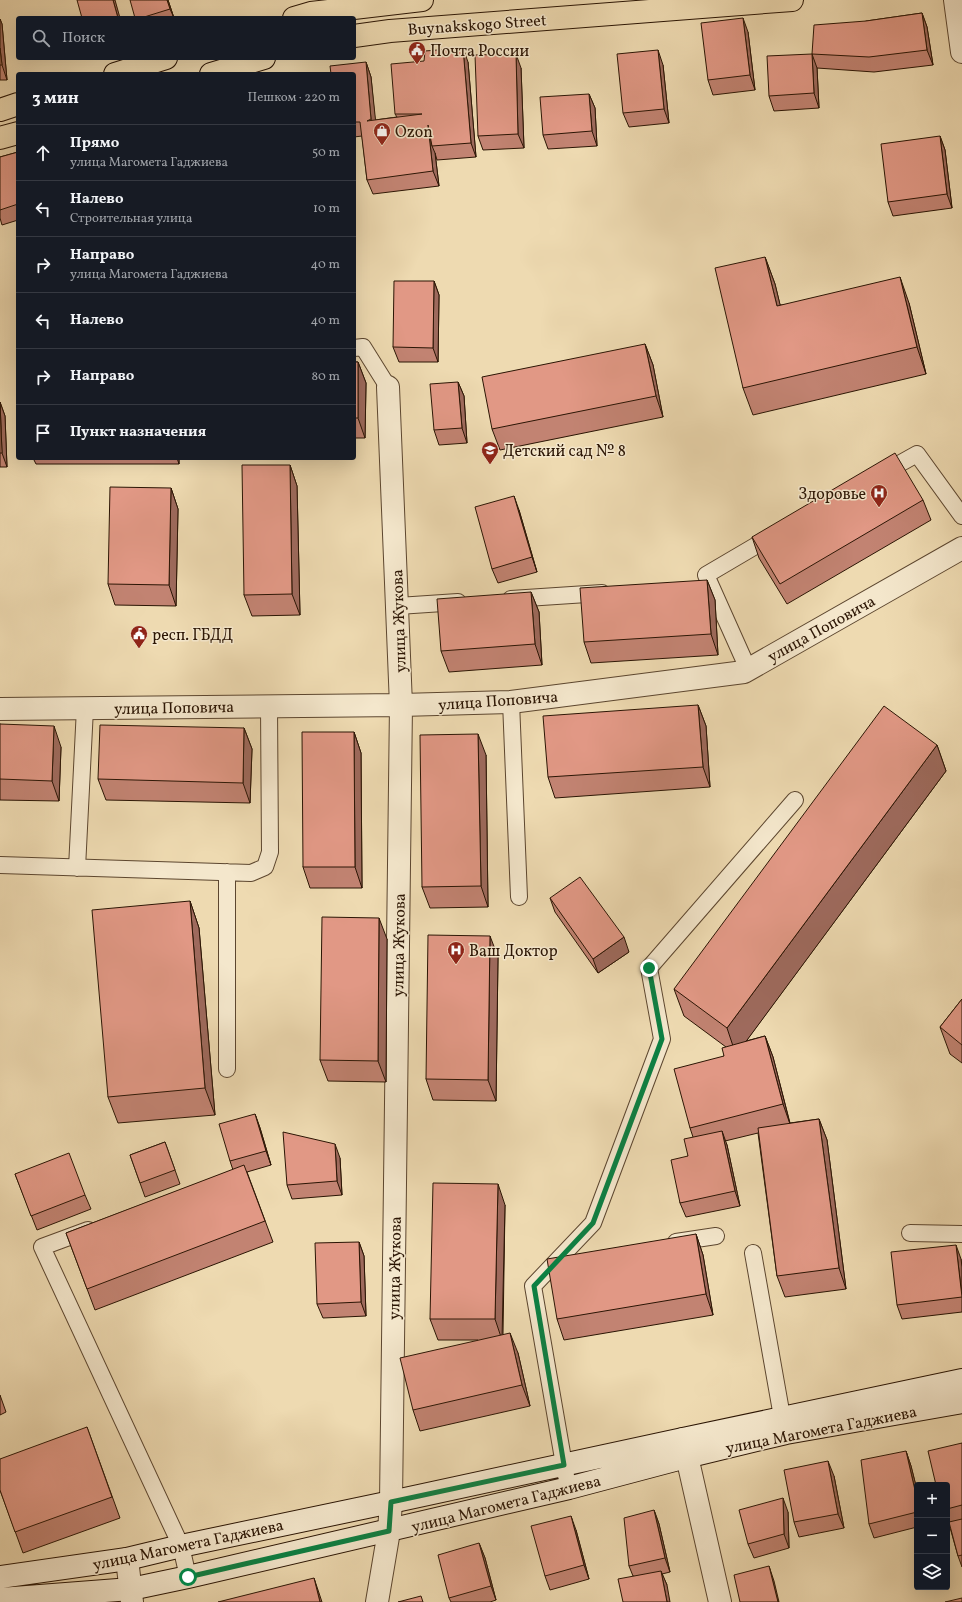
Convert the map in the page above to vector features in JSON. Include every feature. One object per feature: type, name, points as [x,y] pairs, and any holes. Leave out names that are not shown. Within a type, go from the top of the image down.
[{"type":"main road","name":"Buynakskogo Street","points":[[304,10],[422,0]]},
{"type":"main road","name":"Buynakskogo Street","points":[[356,36],[390,31],[792,0]]},
{"type":"main road","points":[[121,72],[160,60]]},
{"type":"main road","points":[[218,72],[257,60]]},
{"type":"main road","points":[[0,110],[16,105]]},
{"type":"main road","points":[[0,138],[16,133]]},
{"type":"street","points":[[955,0],[962,52]]},
{"type":"street","name":"улица Жукова","points":[[377,1602],[389,1531],[391,1502],[402,705],[388,387]]},
{"type":"street","name":"улица Поповича","points":[[0,709],[402,705],[511,702],[744,672],[962,548]]},
{"type":"street","name":"улица Магомета Гаджиева","points":[[0,1577],[127,1559],[181,1546],[564,1465],[684,1448],[784,1425],[962,1380]]},
{"type":"street","name":"улица Магомета Гаджиева","points":[[784,1425],[962,1402]]},
{"type":"street","points":[[684,1448],[720,1602]]},
{"type":"street","name":"улица Магомета Гаджиева","points":[[0,1599],[132,1595],[188,1577],[569,1488],[684,1448]]},
{"type":"street","points":[[127,1559],[132,1595]]},
{"type":"lane","points":[[356,348],[363,347],[388,387]]},
{"type":"lane","points":[[872,479],[917,454],[962,516]]},
{"type":"lane","points":[[748,669],[703,587],[706,575],[789,527]]},
{"type":"lane","points":[[499,599],[617,592]]},
{"type":"lane","points":[[398,606],[476,601]]},
{"type":"lane","points":[[511,702],[519,897]]},
{"type":"lane","points":[[0,865],[251,873],[265,866],[270,852],[269,706]]},
{"type":"lane","points":[[77,868],[84,708]]},
{"type":"lane","points":[[569,1488],[534,1286],[593,1223],[662,1039],[649,968],[795,800]]},
{"type":"lane","points":[[227,872],[227,1069]]},
{"type":"lane","points":[[101,1226],[42,1247],[181,1546],[188,1577]]},
{"type":"lane","points":[[910,1233],[962,1234]]},
{"type":"lane","points":[[663,1244],[716,1236]]},
{"type":"lane","points":[[753,1253],[784,1425]]},
{"type":"lane","points":[[556,1262],[579,1258]]},
{"type":"building","points":[[77,0],[113,0],[117,16],[81,16]]},
{"type":"building","points":[[130,0],[167,0],[170,9],[147,16],[134,16]]},
{"type":"building","points":[[922,13],[927,50],[869,57],[812,54],[814,25],[866,21]]},
{"type":"building","points":[[743,18],[750,75],[708,80],[701,23]]},
{"type":"building","points":[[0,48],[2,65],[0,65]]},
{"type":"building","points":[[463,48],[471,143],[432,146],[428,125],[433,171],[367,180],[360,122],[356,122],[356,72],[331,72],[330,66],[366,62],[371,119],[367,121],[422,114],[395,114],[391,64],[424,61],[425,51]]},
{"type":"building","points":[[658,50],[664,109],[623,113],[617,54]]},
{"type":"building","points":[[516,54],[518,134],[478,136],[475,55]]},
{"type":"building","points":[[812,54],[814,93],[769,96],[767,56]]},
{"type":"building","points":[[589,94],[592,131],[543,135],[540,97]]},
{"type":"building","points":[[940,136],[947,194],[888,202],[881,144]]},
{"type":"building","points":[[16,153],[16,205],[0,210],[0,157]]},
{"type":"building","points":[[765,257],[777,306],[900,277],[917,347],[743,388],[715,268]]},
{"type":"building","points":[[394,281],[434,281],[433,348],[393,347]]},
{"type":"building","points":[[645,344],[656,396],[492,429],[482,377]]},
{"type":"building","points":[[356,362],[358,362],[358,418],[356,418]]},
{"type":"building","points":[[458,382],[462,428],[434,430],[430,384]]},
{"type":"building","points":[[0,402],[2,453],[0,453]]},
{"type":"building","points":[[895,453],[923,500],[780,584],[752,537]]},
{"type":"building","points":[[242,465],[290,465],[292,594],[244,595]]},
{"type":"building","points":[[110,487],[171,488],[169,585],[108,584]]},
{"type":"building","points":[[514,496],[532,557],[492,569],[475,507]]},
{"type":"building","points":[[707,580],[711,634],[584,642],[580,588]]},
{"type":"building","points":[[531,592],[535,644],[441,651],[437,599]]},
{"type":"building","points":[[698,705],[703,767],[548,777],[543,716]]},
{"type":"building","points":[[884,706],[937,745],[727,1028],[674,989]]},
{"type":"building","points":[[0,724],[54,726],[52,781],[0,779]]},
{"type":"building","points":[[100,725],[244,728],[243,783],[98,779]]},
{"type":"building","points":[[302,732],[354,732],[355,867],[303,867]]},
{"type":"building","points":[[478,734],[481,886],[422,887],[420,735]]},
{"type":"building","points":[[580,877],[624,937],[593,959],[550,898]]},
{"type":"building","points":[[190,901],[205,1088],[108,1097],[92,910]]},
{"type":"building","points":[[322,917],[379,918],[378,1061],[320,1060]]},
{"type":"building","points":[[428,935],[490,936],[488,1080],[426,1079]]},
{"type":"building","points":[[962,999],[962,1045],[940,1027]]},
{"type":"building","points":[[765,1036],[783,1104],[690,1128],[674,1069],[724,1056],[722,1048]]},
{"type":"building","points":[[255,1114],[266,1151],[230,1161],[219,1124]]},
{"type":"building","points":[[819,1119],[839,1268],[777,1276],[758,1128]]},
{"type":"building","points":[[722,1131],[735,1191],[680,1203],[671,1160],[688,1156],[684,1139]]},
{"type":"building","points":[[283,1132],[335,1144],[337,1181],[287,1185]]},
{"type":"building","points":[[165,1142],[175,1170],[140,1183],[130,1155]]},
{"type":"building","points":[[69,1153],[85,1195],[31,1216],[15,1174]]},
{"type":"building","points":[[244,1165],[265,1221],[87,1289],[66,1233]]},
{"type":"building","points":[[433,1183],[498,1184],[495,1319],[430,1319]]},
{"type":"building","points":[[696,1234],[706,1294],[557,1319],[547,1259]]},
{"type":"building","points":[[359,1242],[361,1302],[317,1304],[315,1243]]},
{"type":"building","points":[[956,1245],[962,1297],[897,1305],[891,1252]]},
{"type":"building","points":[[510,1333],[522,1385],[413,1410],[400,1358]]},
{"type":"building","points":[[87,1427],[112,1497],[15,1532],[0,1490],[0,1459]]},
{"type":"building","points":[[962,1443],[962,1505],[950,1508],[950,1482],[935,1482],[928,1451]]},
{"type":"building","points":[[906,1451],[914,1486],[914,1513],[869,1524],[861,1460]]},
{"type":"building","points":[[828,1461],[838,1514],[794,1522],[784,1470]]},
{"type":"building","points":[[783,1498],[784,1534],[748,1544],[739,1510]]},
{"type":"building","points":[[654,1510],[665,1558],[629,1566],[624,1518]]},
{"type":"building","points":[[571,1516],[584,1565],[545,1576],[531,1526]]},
{"type":"building","points":[[962,1519],[962,1555],[958,1556],[950,1522]]},
{"type":"building","points":[[479,1543],[491,1586],[449,1598],[438,1555]]},
{"type":"building","points":[[769,1566],[778,1602],[740,1602],[734,1575]]},
{"type":"building","points":[[661,1571],[667,1602],[623,1602],[618,1579]]},
{"type":"building","points":[[314,1578],[320,1602],[218,1602]]},
{"type":"building","points":[[421,1596],[423,1602],[398,1602]]},
{"type":"building","points":[[962,1598],[962,1602],[945,1602]]},
{"type":"place","name":"Почта России","points":[[417,65]]},
{"type":"place","name":"Ozon","points":[[382,146]]},
{"type":"place","name":"Детский сад № 8","points":[[490,465]]},
{"type":"place","name":"Здоровье","points":[[879,508]]},
{"type":"place","name":"респ. ГБДД","points":[[139,649]]},
{"type":"place","name":"Ваш Доктор","points":[[456,965]]},
{"type":"route","points":[[188,1577],[389,1531],[391,1502],[564,1465],[534,1286],[593,1223],[662,1039],[649,968]]}]
